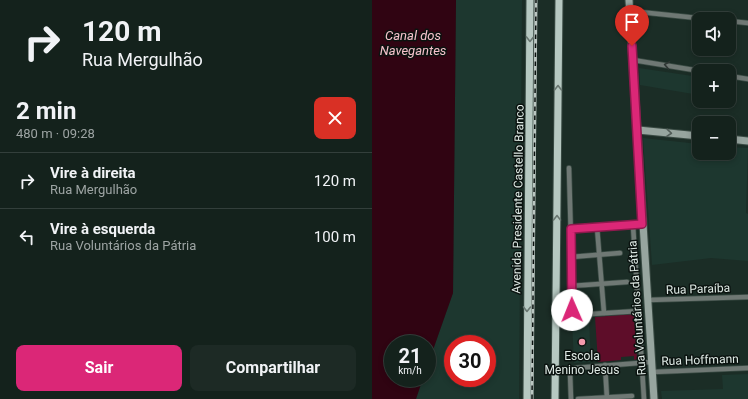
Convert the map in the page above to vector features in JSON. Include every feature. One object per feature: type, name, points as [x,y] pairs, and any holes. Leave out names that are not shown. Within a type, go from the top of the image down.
[{"type":"main road","name":"Avenida Presidente Castello Branco","points":[[527,399],[530,0]]},
{"type":"main road","points":[[555,399],[559,0]]},
{"type":"main road","name":"Rua Voluntários da Pátria","points":[[629,0],[654,399]]},
{"type":"main road","points":[[638,130],[692,135]]},
{"type":"main road","points":[[736,140],[748,141]]},
{"type":"street","points":[[630,11],[692,17]]},
{"type":"street","points":[[736,22],[748,23]]},
{"type":"street","points":[[633,60],[692,70]]},
{"type":"street","points":[[736,77],[748,79]]},
{"type":"street","points":[[570,168],[571,286],[573,313],[575,315],[639,311]]},
{"type":"street","points":[[571,229],[642,224]]},
{"type":"street","points":[[633,225],[644,399]]},
{"type":"street","points":[[597,227],[604,313]]},
{"type":"street","points":[[571,257],[620,253]]},
{"type":"street","points":[[571,286],[627,282]]},
{"type":"street","name":"Rua Paraíba","points":[[648,300],[748,297]]},
{"type":"street","points":[[571,399],[570,372],[572,370],[652,362]]},
{"type":"street","points":[[605,366],[607,398]]},
{"type":"street","name":"Rua Hoffmann","points":[[653,372],[748,368]]},
{"type":"street","points":[[578,399],[632,396]]},
{"type":"shaded area","points":[[456,0],[522,0],[519,399],[416,399],[420,387],[436,387],[436,341],[453,293]]},
{"type":"shaded area","points":[[639,68],[692,76],[692,94],[640,85]]},
{"type":"shaded area","points":[[643,138],[692,143],[692,160],[736,160],[736,147],[748,148],[746,213],[748,214],[748,261],[711,258],[652,265]]},
{"type":"shaded area","points":[[634,314],[637,359],[634,360],[634,356],[621,357],[621,360],[598,362],[595,317]]},
{"type":"shaded area","name":"Escola Menino Jesus","points":[[589,320],[591,362],[574,363],[572,321]]},
{"type":"shaded area","points":[[748,374],[748,399],[662,399],[661,391],[723,389],[722,375]]},
{"type":"water","name":"Canal dos Navegantes","points":[[372,0],[456,0],[453,293],[436,341],[436,335],[384,335],[384,387],[420,387],[416,399],[372,399]]},
{"type":"railway","points":[[532,399],[536,0]]},
{"type":"place","name":"Escola Menino Jesus","points":[[582,342]]},
{"type":"route","points":[[572,310],[571,229],[642,224],[638,130],[632,46]]}]
